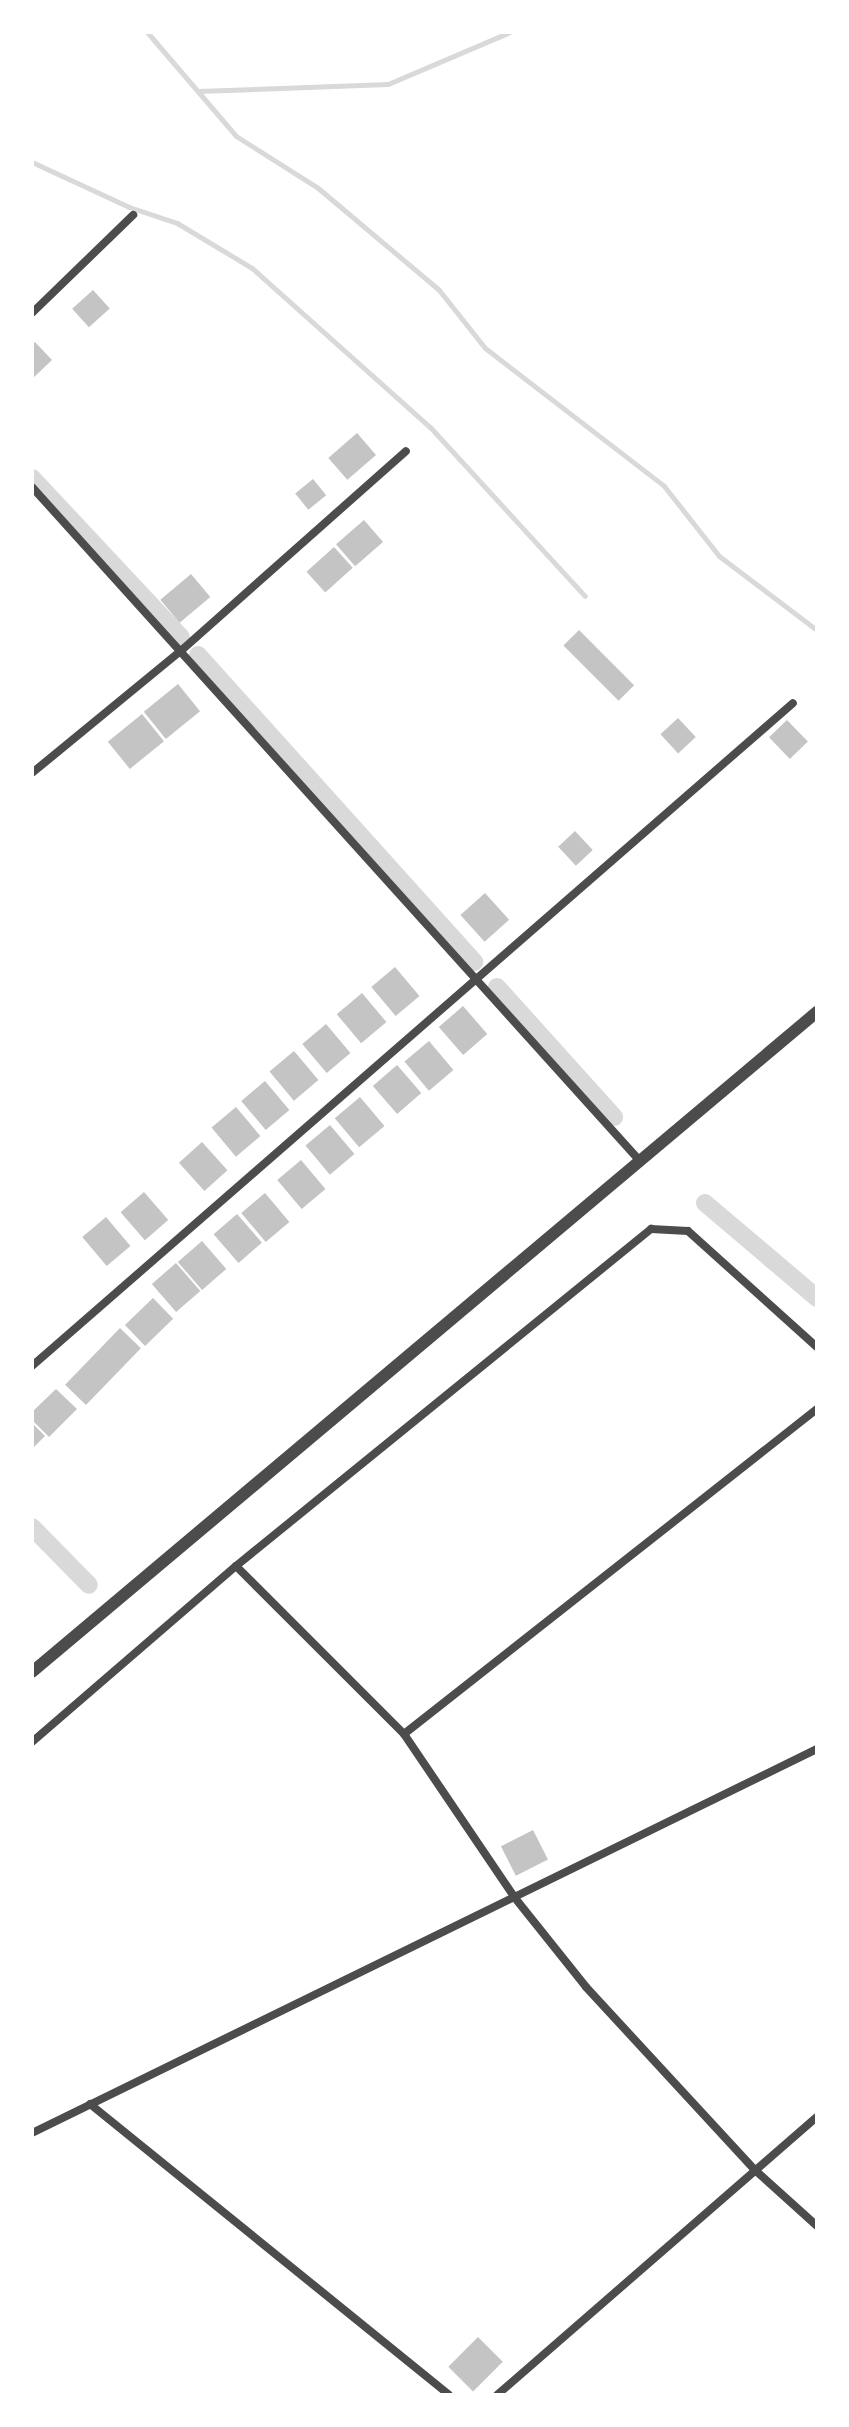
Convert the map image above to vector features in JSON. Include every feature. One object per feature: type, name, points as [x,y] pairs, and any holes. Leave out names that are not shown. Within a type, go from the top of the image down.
[{"type":"street","points":[[32,313],[133,215]]},
{"type":"street","points":[[32,773],[183,649],[406,451]]},
{"type":"street","points":[[32,487],[183,649],[639,1160]]},
{"type":"street","points":[[32,1366],[478,982],[793,703]]},
{"type":"street","points":[[32,1672],[817,1012]]},
{"type":"street","points":[[32,1742],[236,1566],[651,1229],[688,1231],[817,1347]]},
{"type":"street","points":[[404,1734],[817,1409]]},
{"type":"street","points":[[236,1566],[404,1734],[515,1898],[586,1987],[755,2170],[817,2226]]},
{"type":"street","points":[[32,2133],[817,1749]]},
{"type":"street","points":[[90,2104],[449,2395]]},
{"type":"street","points":[[497,2395],[817,2117]]},
{"type":"building","points":[[93,290],[110,309],[89,327],[72,309]]},
{"type":"building","points":[[35,342],[52,360],[32,379],[32,345]]},
{"type":"building","points":[[357,433],[376,455],[347,480],[328,458]]},
{"type":"building","points":[[313,479],[326,495],[308,510],[295,493]]},
{"type":"building","points":[[364,520],[383,542],[355,566],[336,544]]},
{"type":"building","points":[[334,547],[353,568],[325,593],[307,572]]},
{"type":"building","points":[[191,574],[210,597],[180,623],[160,600]]},
{"type":"building","points":[[579,630],[634,685],[619,701],[563,646]]},
{"type":"building","points":[[178,684],[200,711],[166,739],[144,712]]},
{"type":"building","points":[[142,714],[164,741],[130,769],[108,742]]},
{"type":"building","points":[[678,718],[696,737],[678,753],[660,734]]},
{"type":"building","points":[[787,720],[808,742],[790,759],[769,737]]},
{"type":"building","points":[[575,831],[593,850],[576,866],[558,847]]},
{"type":"building","points":[[485,893],[509,920],[485,942],[460,915]]},
{"type":"building","points":[[395,967],[419,996],[396,1016],[371,987]]},
{"type":"building","points":[[362,993],[386,1022],[361,1043],[337,1014]]},
{"type":"building","points":[[463,1006],[487,1034],[463,1055],[439,1027]]},
{"type":"building","points":[[326,1024],[350,1053],[327,1073],[302,1044]]},
{"type":"building","points":[[429,1041],[453,1070],[429,1091],[404,1062]]},
{"type":"building","points":[[294,1051],[318,1080],[294,1101],[269,1072]]},
{"type":"building","points":[[397,1065],[421,1093],[397,1114],[373,1086]]},
{"type":"building","points":[[265,1081],[289,1110],[266,1130],[241,1101]]},
{"type":"building","points":[[360,1097],[384,1126],[359,1147],[335,1118]]},
{"type":"building","points":[[236,1107],[260,1136],[236,1157],[211,1128]]},
{"type":"building","points":[[330,1125],[354,1154],[330,1175],[305,1146]]},
{"type":"building","points":[[202,1142],[227,1170],[204,1191],[179,1163]]},
{"type":"building","points":[[301,1160],[325,1189],[302,1209],[277,1180]]},
{"type":"building","points":[[144,1192],[168,1220],[145,1240],[121,1212]]},
{"type":"building","points":[[265,1193],[289,1222],[266,1242],[241,1213]]},
{"type":"building","points":[[237,1214],[262,1243],[239,1263],[214,1234]]},
{"type":"building","points":[[106,1217],[130,1246],[107,1266],[82,1237]]},
{"type":"building","points":[[202,1241],[226,1269],[202,1290],[178,1262]]},
{"type":"building","points":[[176,1263],[200,1291],[176,1312],[152,1284]]},
{"type":"building","points":[[153,1298],[173,1319],[145,1346],[125,1325]]},
{"type":"building","points":[[120,1328],[141,1348],[86,1405],[65,1385]]},
{"type":"building","points":[[56,1389],[77,1409],[49,1437],[32,1420],[32,1412]]},
{"type":"building","points":[[32,1423],[45,1436],[32,1449]]},
{"type":"building","points":[[533,1830],[548,1859],[516,1876],[501,1846]]},
{"type":"building","points":[[478,2337],[503,2362],[473,2391],[448,2367]]},
{"type":"waterway","points":[[147,32],[236,136],[318,188],[439,290],[485,348],[664,486],[719,556],[817,630]]},
{"type":"waterway","points":[[198,91],[388,84],[510,32]]},
{"type":"waterway","points":[[32,162],[129,207],[177,223],[252,268],[430,427],[585,596]]},
{"type":"waterway","points":[[32,478],[181,637]]},
{"type":"waterway","points":[[198,655],[474,962]]},
{"type":"waterway","points":[[497,987],[614,1117]]},
{"type":"waterway","points":[[705,1203],[817,1298]]},
{"type":"waterway","points":[[32,1527],[89,1585]]}]
